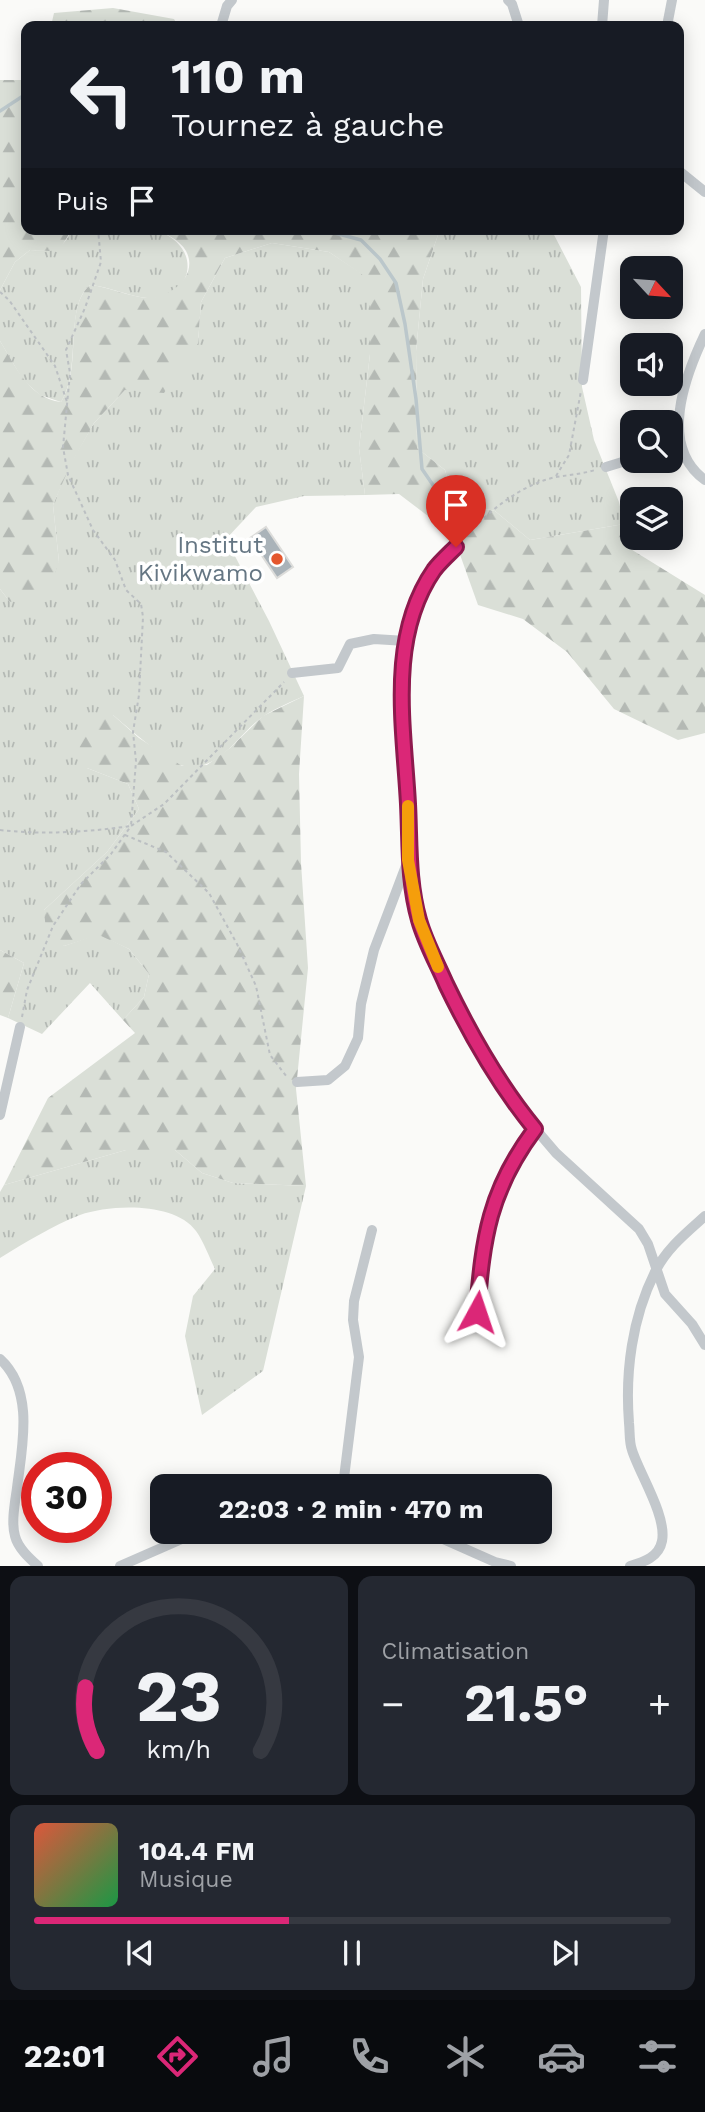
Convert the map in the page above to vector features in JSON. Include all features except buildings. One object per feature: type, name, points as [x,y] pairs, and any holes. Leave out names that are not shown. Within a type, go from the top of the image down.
[{"type":"street","points":[[222,21],[232,0]]},
{"type":"street","points":[[508,0],[517,21]]},
{"type":"street","points":[[602,21],[604,0]]},
{"type":"street","points":[[668,21],[672,0]]},
{"type":"street","points":[[684,175],[705,192]]},
{"type":"street","points":[[583,380],[603,235]]},
{"type":"street","points":[[681,410],[685,387],[705,334]]},
{"type":"street","points":[[683,455],[705,480]]},
{"type":"street","points":[[606,467],[620,463]]},
{"type":"street","points":[[456,547],[434,570],[417,606],[405,641],[401,726],[408,804],[408,860],[419,920],[468,1030],[509,1098],[556,1153],[639,1229],[648,1244],[665,1294],[692,1324],[705,1345]]},
{"type":"street","points":[[292,673],[338,668],[350,644],[374,639],[405,641]]},
{"type":"street","points":[[297,1082],[328,1080],[345,1066],[358,1038],[361,1004],[374,950],[408,860]]},
{"type":"street","points":[[0,1115],[20,1027]]},
{"type":"street","points":[[477,1312],[482,1253],[496,1197],[515,1156],[535,1129]]},
{"type":"street","points":[[631,1566],[646,1561],[657,1552],[662,1540],[661,1526],[651,1495],[631,1448],[627,1403],[631,1348],[640,1309],[656,1270],[674,1244],[705,1216]]},
{"type":"street","points":[[344,1474],[359,1357],[353,1321],[354,1301],[372,1230]]},
{"type":"street","points":[[0,1359],[17,1385],[23,1411],[23,1443],[14,1507],[15,1537],[26,1556],[38,1566]]},
{"type":"street","points":[[120,1566],[170,1544]]},
{"type":"street","points":[[454,1544],[511,1566]]},
{"type":"path","points":[[99,235],[101,262],[85,308],[66,349],[70,373],[63,447],[68,475],[93,530],[115,560],[127,590],[141,604],[143,617],[139,695],[133,732],[136,761],[131,826]]},
{"type":"path","points":[[0,292],[9,300],[55,366],[68,403]]},
{"type":"path","points":[[555,478],[569,455],[583,380]]},
{"type":"path","points":[[456,547],[513,494],[555,478],[577,476],[606,467]]},
{"type":"path","points":[[20,1027],[27,990],[53,926],[81,884],[111,854],[131,826],[164,804],[292,673]]},
{"type":"path","points":[[0,830],[26,833],[92,831],[131,826]]},
{"type":"path","points":[[124,835],[166,852],[209,892],[256,986],[270,1055],[283,1074],[297,1082]]},
{"type":"green space","points":[[113,8],[175,21],[52,21],[54,13]]},
{"type":"green space","points":[[0,80],[21,80],[21,235],[68,235],[60,249],[30,250],[15,262],[0,290]]},
{"type":"green space","points":[[166,235],[182,249],[187,260],[187,272],[183,283],[162,297],[140,297],[90,285],[77,308],[71,373],[61,402],[40,395],[23,380],[0,341],[0,290],[15,262],[30,250],[51,250],[61,246],[69,236]]},
{"type":"green space","points":[[168,235],[438,235],[423,279],[416,351],[417,448],[445,470],[454,503],[495,511],[530,540],[620,525],[620,550],[632,550],[705,595],[705,733],[678,740],[614,709],[567,652],[523,619],[478,605],[453,535],[399,494],[365,495],[359,448],[370,354],[370,280],[329,252],[272,243],[225,258],[201,302],[198,343],[164,393],[125,390],[94,423],[69,468],[53,505],[59,562],[50,588],[10,602],[0,589],[0,341],[31,388],[61,402],[71,373],[77,308],[82,295],[90,285],[148,298],[165,294],[186,276],[189,260],[183,247]]},
{"type":"green space","points":[[438,235],[554,235],[581,287],[582,387],[594,440],[619,502],[620,525],[530,540],[495,511],[454,503],[445,470],[417,448],[416,351],[423,279]]},
{"type":"green space","points":[[272,243],[329,252],[370,279],[370,354],[359,448],[365,495],[304,496],[256,507],[226,539],[304,696],[264,716],[219,757],[197,766],[184,766],[168,759],[113,715],[87,768],[128,784],[139,809],[107,852],[44,910],[64,946],[99,934],[129,949],[149,974],[144,997],[123,1020],[90,983],[42,1034],[8,1018],[24,963],[0,950],[0,589],[10,602],[59,562],[53,505],[68,468],[94,423],[125,390],[198,343],[201,302],[225,258]]},
{"type":"green space","points":[[304,696],[299,774],[301,863],[308,968],[296,1089],[306,1186],[233,1183],[202,1173],[175,1150],[126,1150],[4,1185],[48,1098],[135,1033],[123,1020],[144,997],[149,974],[129,949],[99,935],[64,946],[46,931],[44,910],[107,852],[139,809],[128,784],[87,768],[77,741],[88,714],[113,715],[139,738],[182,766],[207,765],[230,748],[263,716]]},
{"type":"green space","points":[[0,950],[24,963],[8,1018],[0,1015]]},
{"type":"green space","points":[[126,1150],[175,1150],[202,1173],[233,1183],[306,1186],[263,1371],[202,1415],[185,1336],[193,1296],[215,1269],[199,1235],[186,1222],[158,1210],[142,1208],[93,1211],[59,1224],[0,1258],[0,1192],[4,1185]]},
{"type":"waterway","points":[[0,111],[21,97]]},
{"type":"waterway","points":[[342,235],[361,240],[380,259],[396,283],[416,399],[422,469],[455,517]]},
{"type":"slow traffic","points":[[408,806],[408,860],[419,920],[438,967]]},
{"type":"place","name":"Institut Kivikwamo","points":[[277,559]]},
{"type":"route","points":[[456,547],[434,570],[417,606],[405,641],[401,726],[408,804],[408,860],[419,920],[458,1010],[509,1098],[535,1129],[515,1156],[500,1186],[482,1253],[477,1312]]}]
